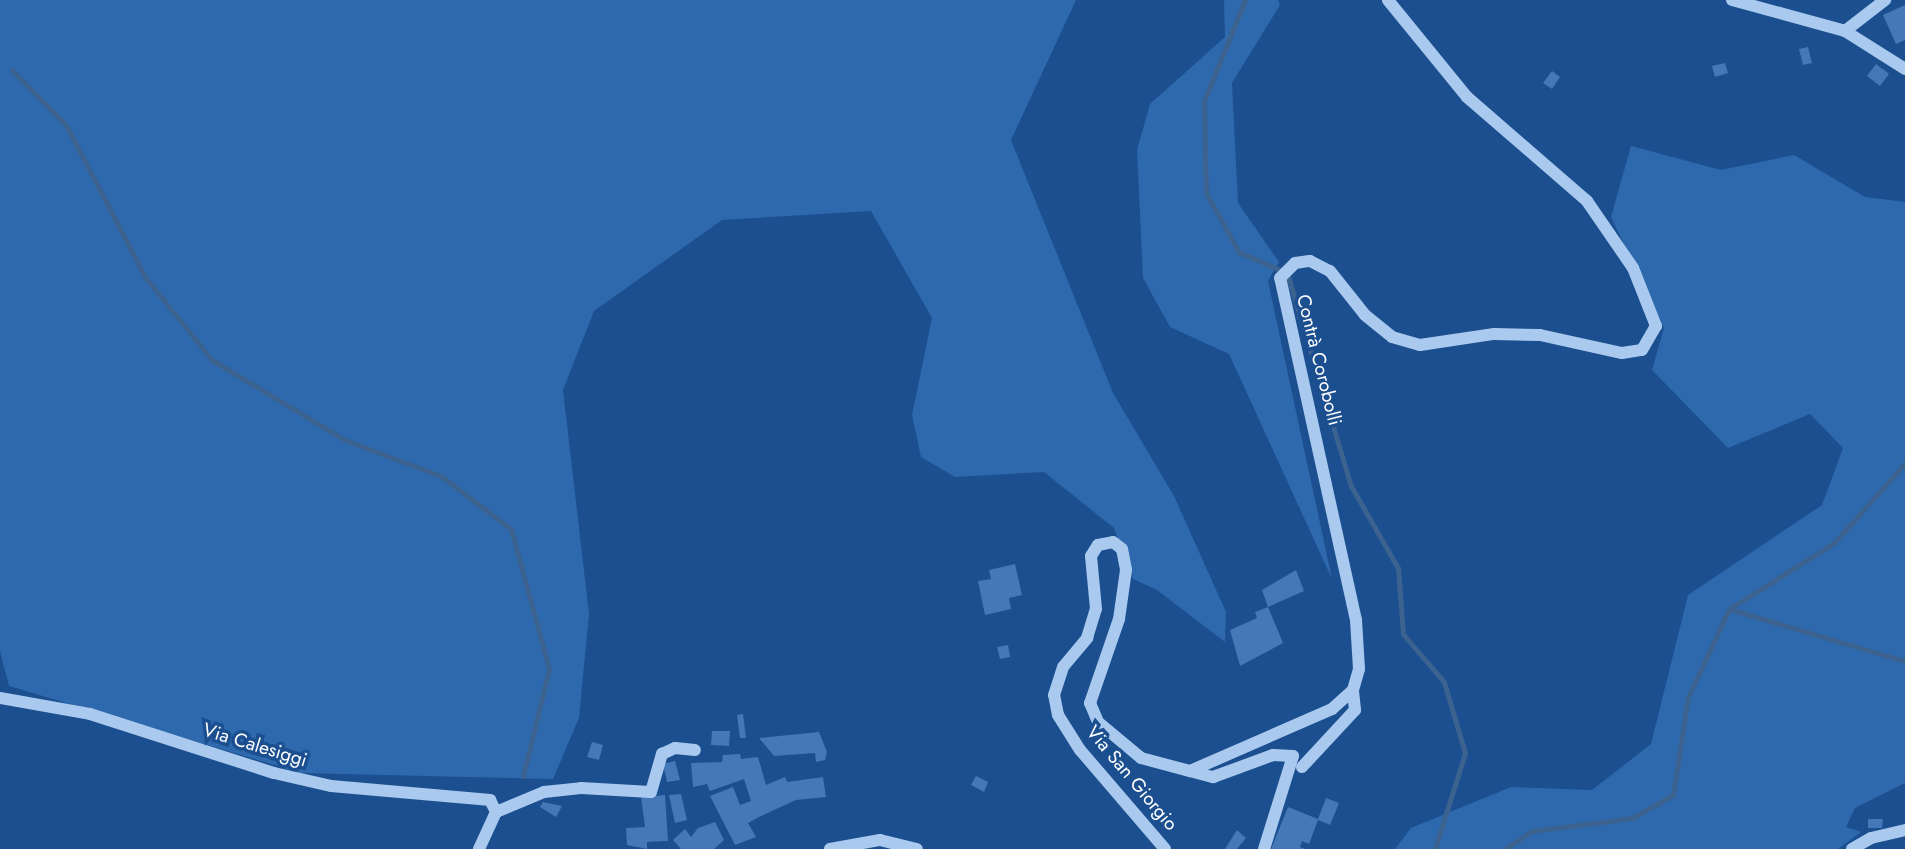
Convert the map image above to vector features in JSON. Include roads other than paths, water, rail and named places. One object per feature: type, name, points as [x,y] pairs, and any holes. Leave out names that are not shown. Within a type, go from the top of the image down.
[{"type":"street","name":"Contrà Corobolli","points":[[1302,767],[1355,710],[1353,690],[1359,669],[1356,620],[1280,278],[1294,264],[1310,261],[1330,271],[1374,323],[1392,337],[1420,345],[1494,334],[1540,335],[1622,353],[1642,350],[1653,336],[1656,326],[1633,268],[1587,201],[1467,97],[1388,0]]},
{"type":"street","points":[[1732,0],[1844,31],[1905,69]]},
{"type":"street","points":[[1844,31],[1885,0]]},
{"type":"street","name":"Via San Giorgio","points":[[1165,849],[1080,750],[1058,715],[1054,695],[1063,667],[1087,638],[1096,609],[1091,556],[1098,545],[1113,542],[1122,550],[1126,569],[1119,619],[1090,703],[1098,722],[1141,758],[1190,771]]},
{"type":"street","points":[[1190,771],[1332,709],[1353,690]]},
{"type":"street","name":"Via Calesiggi","points":[[0,698],[90,714],[301,780],[331,786],[490,800],[496,813]]},
{"type":"street","points":[[479,849],[496,813],[544,792],[581,788],[651,792],[662,754],[675,748],[695,750]]},
{"type":"street","points":[[1190,771],[1213,777],[1273,755],[1293,756],[1264,849]]},
{"type":"street","points":[[1852,849],[1905,830]]},
{"type":"street","points":[[830,849],[880,840],[917,849]]},
{"type":"waterway","points":[[1245,0],[1204,101],[1206,193],[1239,252],[1287,273],[1351,486],[1398,568],[1403,634],[1444,682],[1465,753],[1435,849]]},
{"type":"waterway","points":[[12,70],[66,125],[145,277],[212,360],[345,440],[441,476],[511,529],[549,669],[523,776]]},
{"type":"waterway","points":[[1505,849],[1532,831],[1632,818],[1673,795],[1688,697],[1729,609],[1834,543],[1905,463]]},
{"type":"waterway","points":[[1729,609],[1905,661]]}]
